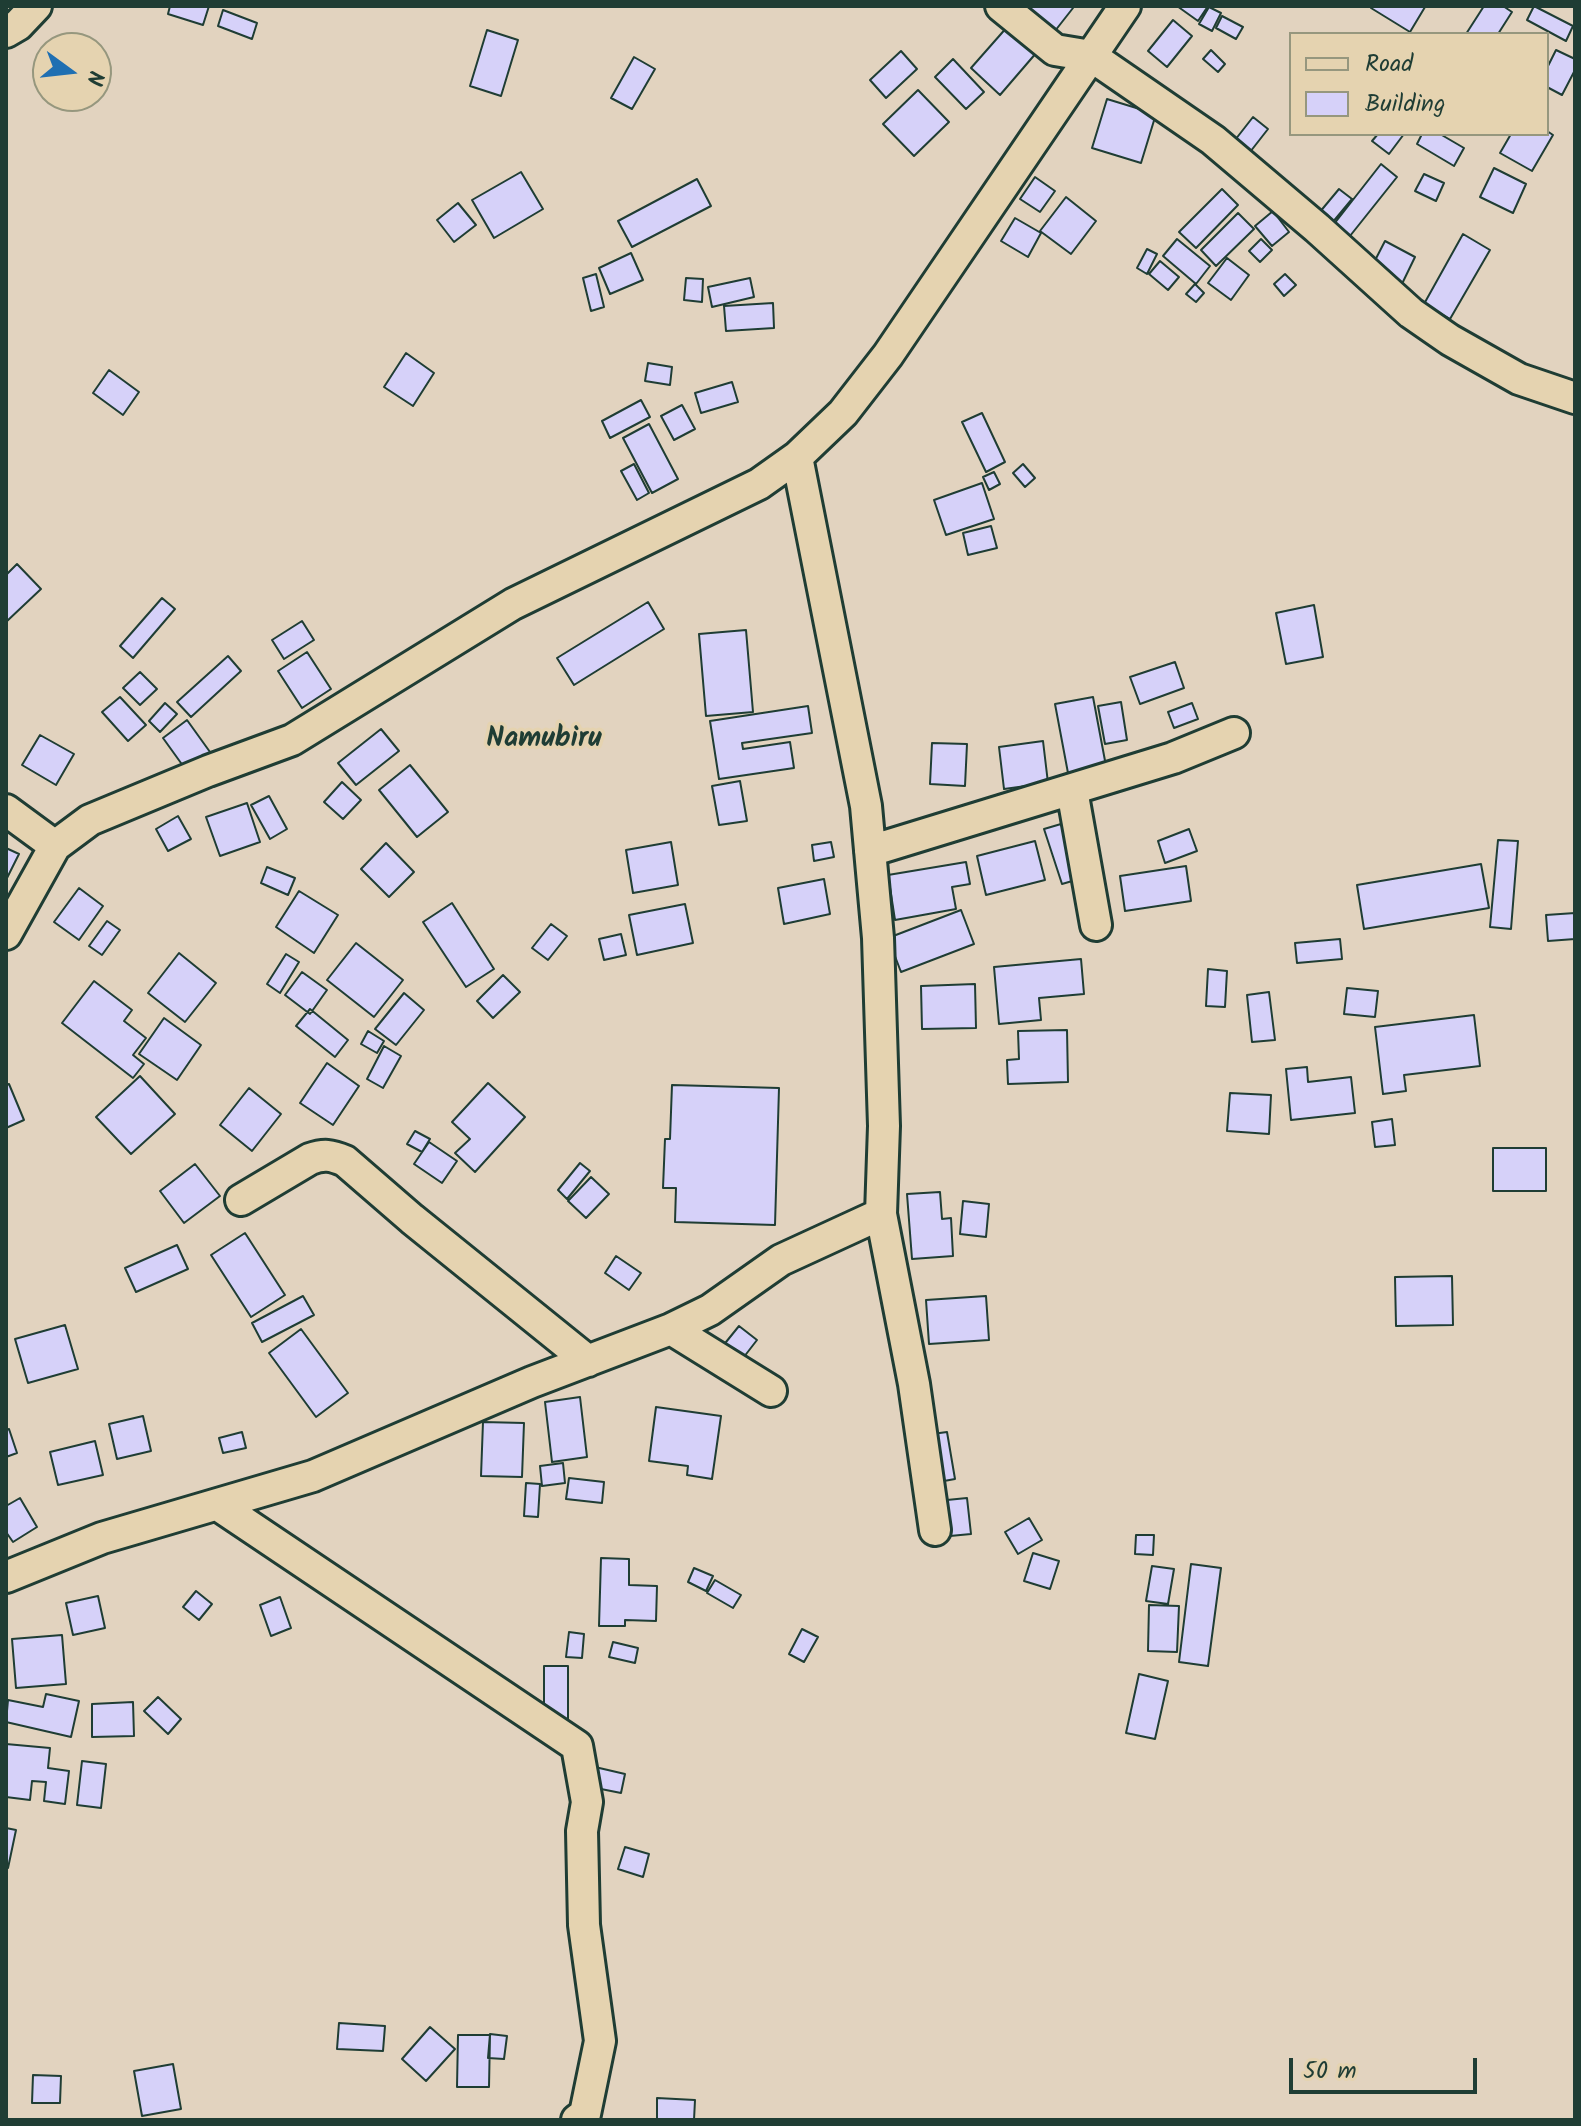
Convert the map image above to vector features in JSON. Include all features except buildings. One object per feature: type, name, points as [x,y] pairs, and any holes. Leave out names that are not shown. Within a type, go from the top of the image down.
[{"type":"street","points":[[6,32],[18,25],[36,6]]},
{"type":"street","points":[[1001,6],[1055,50],[1091,56],[1213,140],[1411,313],[1460,346],[1519,379],[1575,398]]},
{"type":"street","points":[[6,934],[55,846],[90,820],[292,740],[513,604],[759,484],[797,457],[843,413],[888,355],[1125,6]]},
{"type":"street","points":[[797,457],[866,806],[878,938],[884,1110],[881,1214],[914,1384],[935,1530]]},
{"type":"street","points":[[870,851],[1173,758],[1234,733]]},
{"type":"street","points":[[1072,790],[1096,925]]},
{"type":"street","points":[[6,810],[55,846]]},
{"type":"street","points":[[241,1200],[310,1159],[323,1155],[345,1161],[588,1361]]},
{"type":"street","points":[[6,1577],[102,1538],[313,1476],[532,1382],[671,1329],[710,1310],[781,1260],[881,1214]]},
{"type":"street","points":[[671,1329],[771,1391]]},
{"type":"street","points":[[218,1505],[577,1746],[587,1802],[582,1831],[584,1925],[600,2041],[585,2114],[577,2120]]},
{"type":"district","name":"Namubiru","points":[[544,741]]}]
